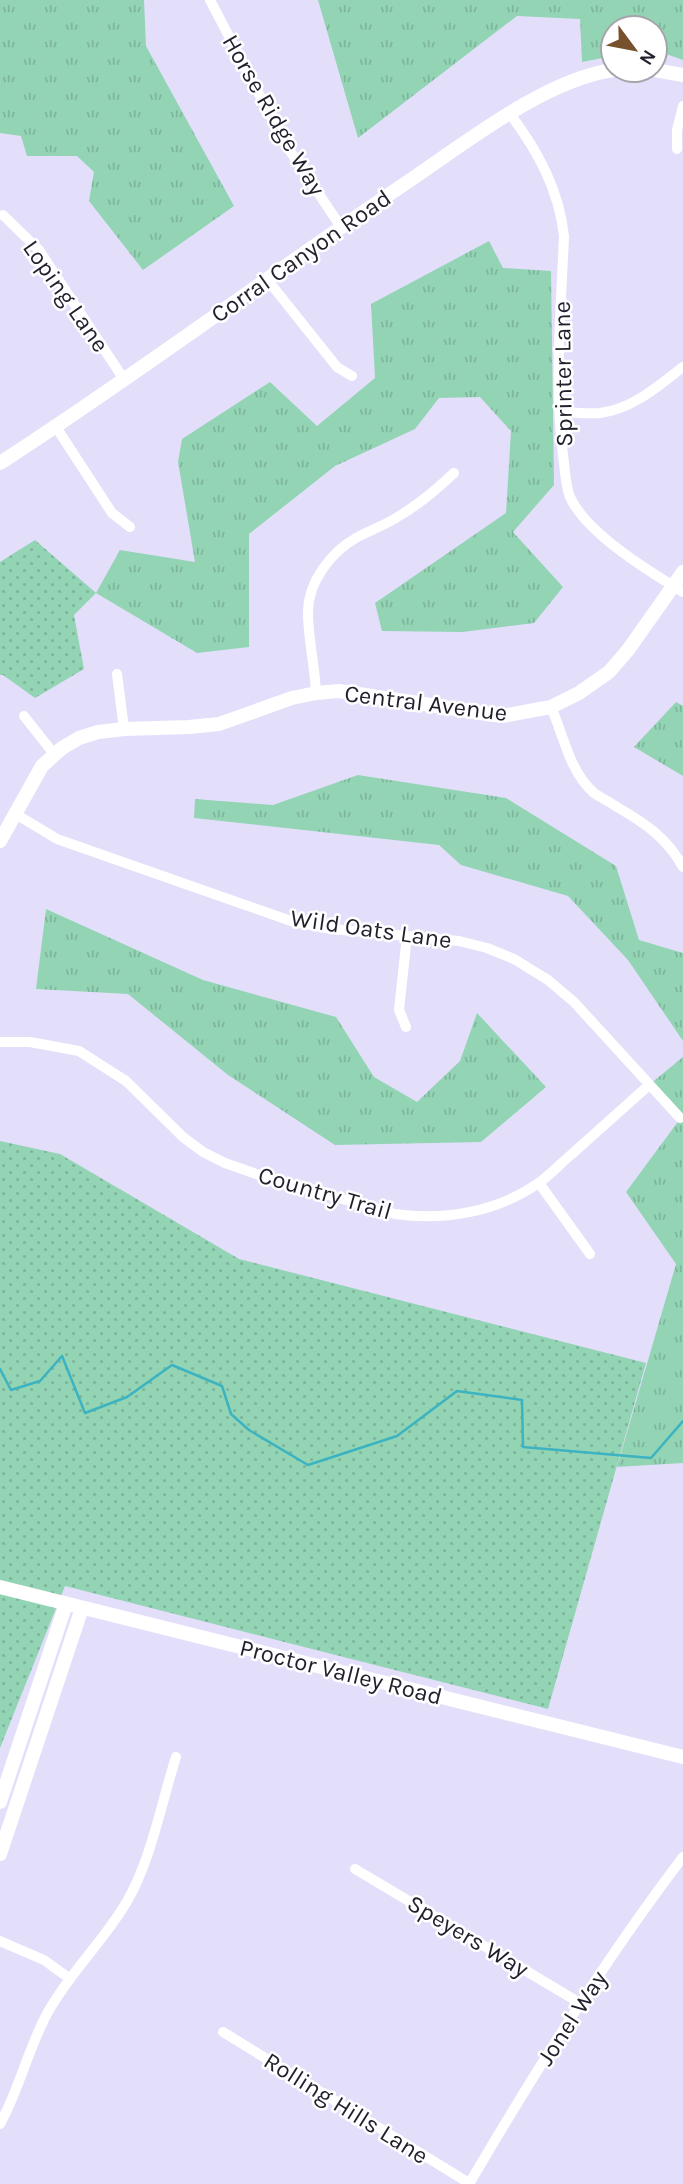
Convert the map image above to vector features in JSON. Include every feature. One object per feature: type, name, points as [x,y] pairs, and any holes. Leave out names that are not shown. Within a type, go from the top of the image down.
[{"type":"street","name":"Horse Ridge Way","points":[[210,0],[284,142],[341,227]]},
{"type":"street","name":"Corral Canyon Road","points":[[0,463],[125,381],[266,278],[510,114],[568,82],[599,74]]},
{"type":"street","points":[[677,149],[677,130],[683,106]]},
{"type":"street","name":"Sprinter Lane","points":[[510,114],[548,173],[562,215],[564,236],[560,412],[562,446],[571,498],[597,531],[660,579],[678,589]]},
{"type":"street","name":"Loping Lane","points":[[3,215],[39,250],[125,381]]},
{"type":"street","points":[[266,278],[337,367],[352,376]]},
{"type":"street","points":[[560,412],[599,413],[621,407],[640,399],[683,367]]},
{"type":"street","points":[[56,427],[112,513],[130,527]]},
{"type":"street","points":[[316,693],[308,612],[320,573],[348,542],[398,517],[431,494],[454,473]]},
{"type":"street","name":"Central Avenue","points":[[0,841],[37,773],[54,754],[89,735],[124,729],[219,724],[292,698],[316,693],[353,693],[502,716],[551,707],[579,693],[609,672],[678,589],[683,572]]},
{"type":"street","points":[[117,674],[124,729]]},
{"type":"street","points":[[551,707],[578,774],[595,793],[642,820],[663,838],[683,867]]},
{"type":"street","points":[[24,716],[54,754]]},
{"type":"street","name":"Wild Oats Lane","points":[[14,813],[57,839],[291,921],[332,929],[473,944],[500,953],[526,966],[574,1002],[680,1118]]},
{"type":"street","points":[[406,1027],[399,1010],[407,936]]},
{"type":"street","name":"Country Trail","points":[[0,1042],[30,1042],[79,1051],[126,1081],[183,1137],[203,1152],[225,1163],[395,1214],[437,1217],[472,1212],[500,1203],[539,1183],[649,1085]]},
{"type":"street","points":[[539,1183],[590,1254]]},
{"type":"street","name":"Proctor Valley Road","points":[[0,1587],[683,1757]]},
{"type":"street","points":[[0,1802],[66,1604]]},
{"type":"street","points":[[0,1854],[82,1608]]},
{"type":"street","points":[[0,2124],[15,2095],[44,2019],[69,1978],[117,1917],[134,1888],[176,1757]]},
{"type":"street","name":"Jonel Way","points":[[469,2184],[580,2003],[623,1938],[683,1857]]},
{"type":"street","name":"Speyers Way","points":[[355,1869],[580,2003]]},
{"type":"street","points":[[0,1941],[44,1960],[69,1978]]},
{"type":"street","name":"Rolling Hills Lane","points":[[223,2032],[469,2184]]},
{"type":"green space","points":[[0,0],[144,0],[146,46],[234,206],[143,270],[89,201],[94,172],[77,156],[27,156],[21,136],[0,133]]},
{"type":"green space","points":[[318,0],[683,0],[683,60],[669,55],[669,14],[599,14],[599,59],[582,62],[580,19],[517,16],[358,138]]},
{"type":"green space","points":[[489,241],[503,268],[551,271],[554,485],[513,532],[563,587],[534,623],[463,632],[382,631],[375,603],[506,513],[511,431],[480,397],[439,398],[415,429],[335,466],[249,534],[249,647],[197,653],[96,593],[120,550],[195,562],[178,462],[182,439],[270,382],[317,426],[375,378],[371,304]]},
{"type":"green space","points":[[35,540],[96,593],[74,615],[84,669],[35,698],[0,675],[0,562]]},
{"type":"green space","points":[[676,702],[683,706],[683,776],[634,747]]},
{"type":"green space","points":[[358,775],[506,798],[616,866],[639,940],[683,953],[683,1041],[628,960],[568,896],[461,865],[439,845],[194,818],[195,799],[273,805]]},
{"type":"green space","points":[[46,909],[203,980],[336,1017],[374,1077],[417,1102],[460,1061],[477,1013],[546,1087],[481,1142],[335,1145],[228,1075],[128,994],[36,989]]},
{"type":"green space","points":[[683,1057],[683,1463],[617,1467],[676,1264],[626,1192],[680,1119],[649,1085]]},
{"type":"green space","points":[[0,1141],[60,1154],[239,1259],[646,1363],[548,1709],[65,1586],[0,1748]]},
{"type":"waterway","points":[[0,1369],[11,1390],[40,1381],[62,1356],[85,1413],[127,1397],[172,1365],[222,1386],[231,1414],[249,1430],[308,1465],[397,1436],[457,1391],[522,1400],[523,1447],[651,1458],[683,1421]]}]
